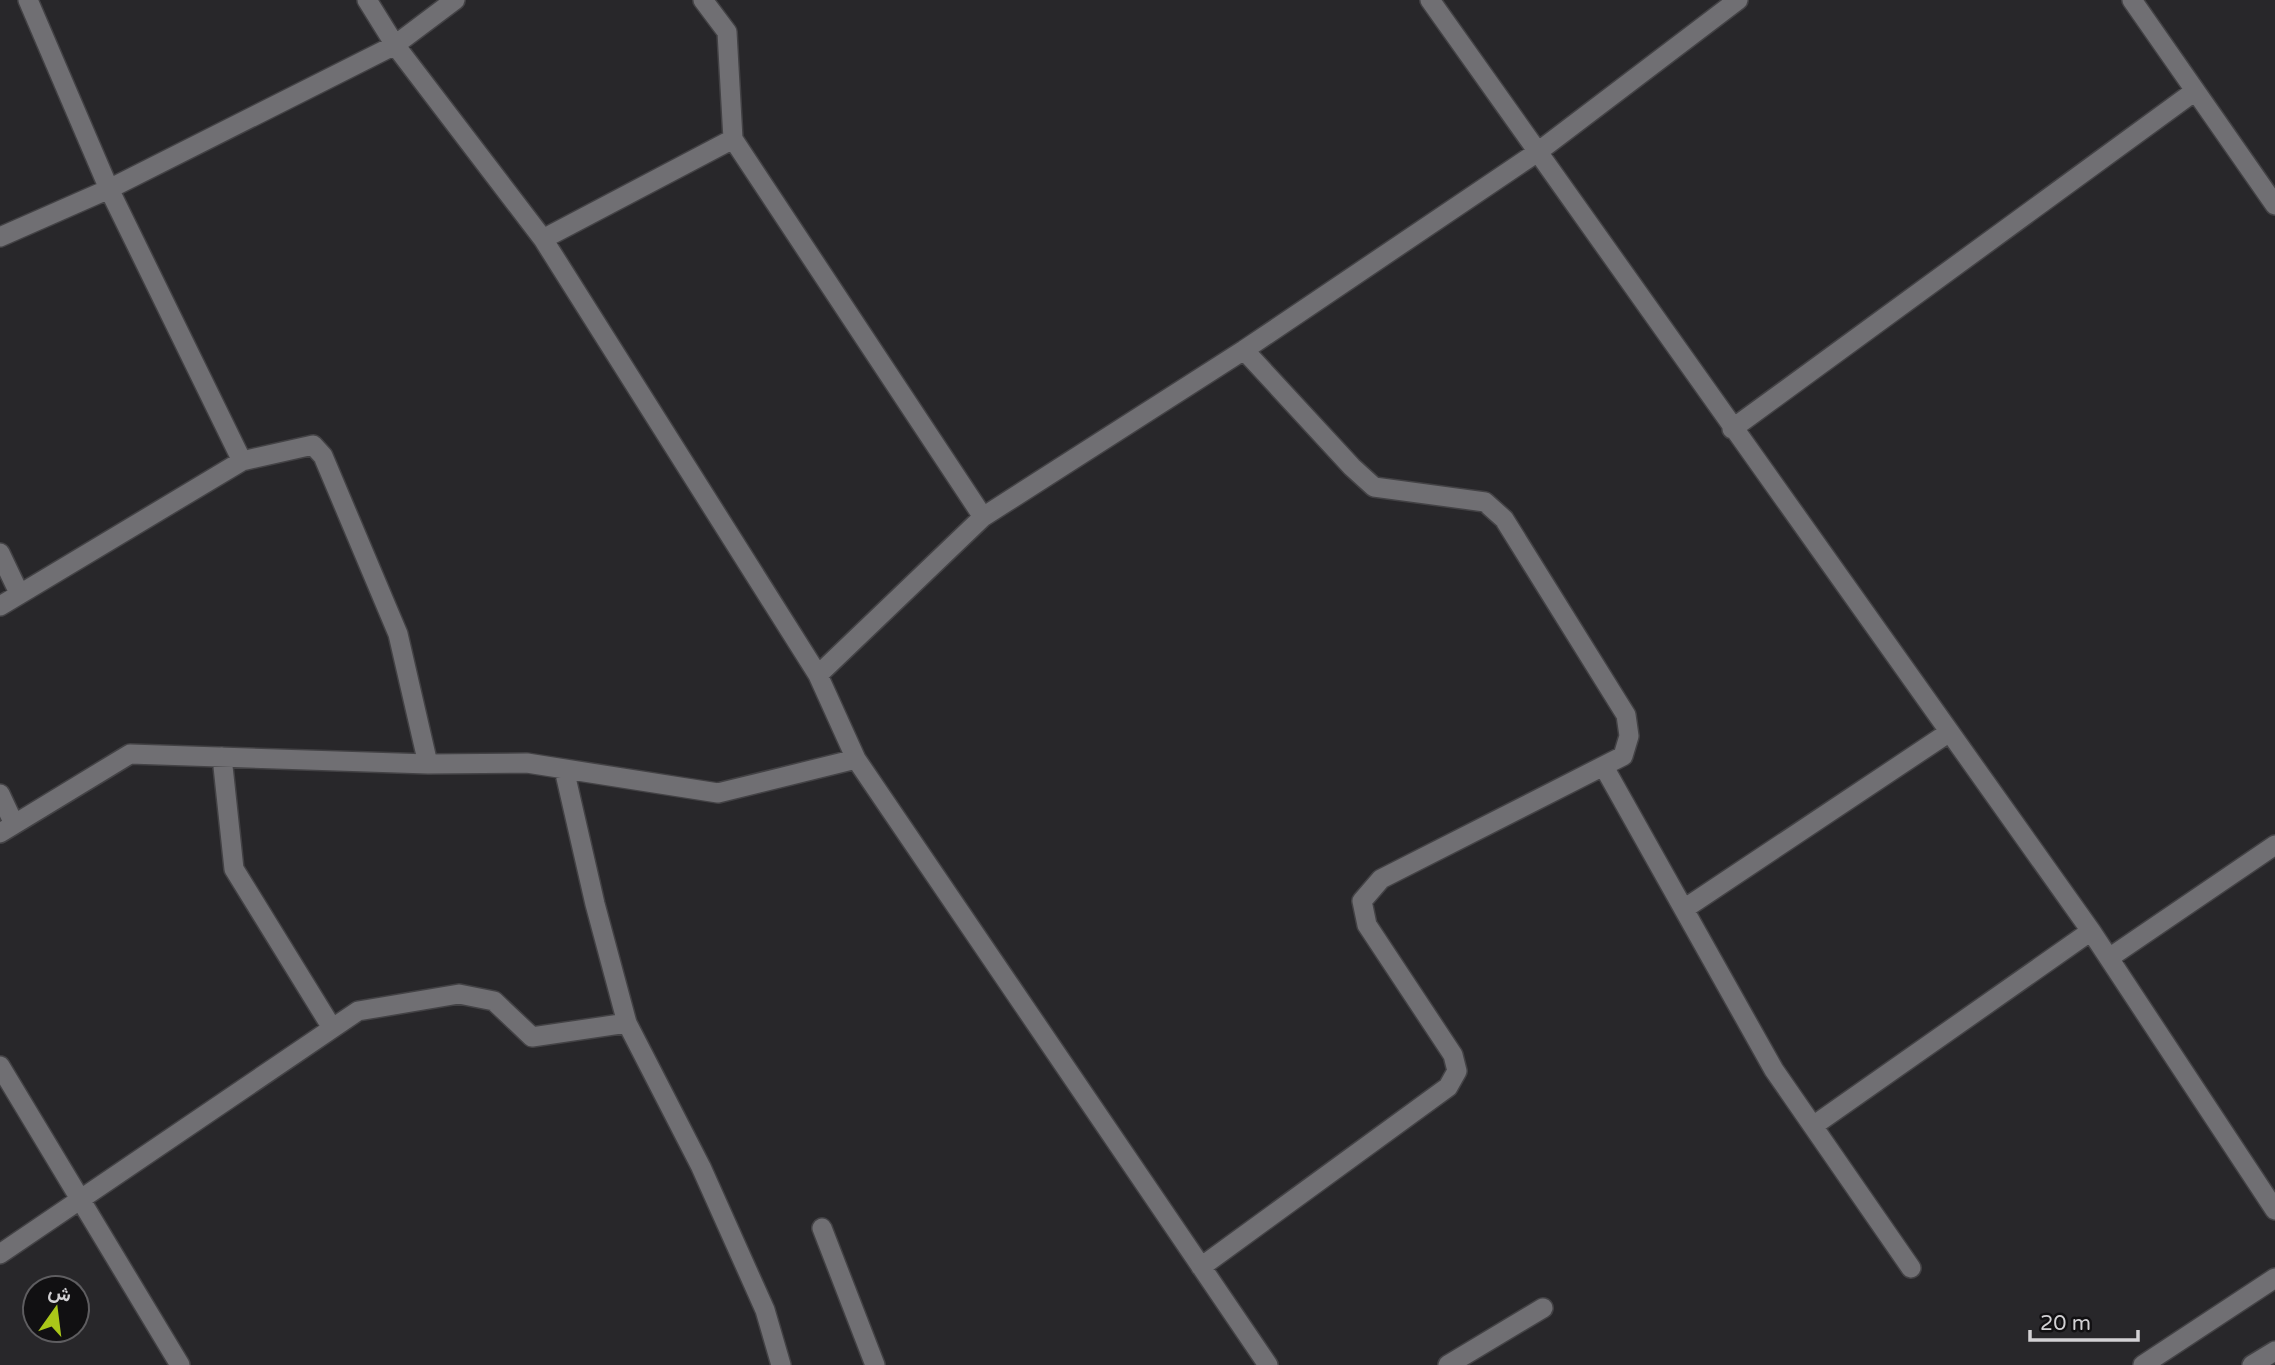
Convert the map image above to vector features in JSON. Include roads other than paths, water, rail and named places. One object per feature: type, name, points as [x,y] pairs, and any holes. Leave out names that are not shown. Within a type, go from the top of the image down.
[{"type":"street","points":[[27,0],[109,189],[242,461]]},
{"type":"street","points":[[367,0],[395,44],[543,239],[818,675],[856,759],[1268,1365]]},
{"type":"street","points":[[0,237],[109,189],[395,44],[455,0]]},
{"type":"street","points":[[703,0],[727,32],[733,139],[983,517]]},
{"type":"street","points":[[1430,0],[1539,151],[1732,429],[2091,931],[2275,1210]]},
{"type":"street","points":[[818,675],[983,517],[1244,349],[1539,151],[1738,0]]},
{"type":"street","points":[[2132,0],[2275,205]]},
{"type":"street","points":[[1732,429],[2195,91]]},
{"type":"street","points":[[543,239],[733,139]]},
{"type":"street","points":[[1201,1267],[1448,1087],[1457,1071],[1454,1055],[1367,925],[1363,901],[1381,879],[1623,756],[1629,736],[1626,715],[1504,519],[1485,502],[1374,487],[1352,467],[1244,349]]},
{"type":"street","points":[[0,606],[242,461],[313,445],[323,456],[398,634],[428,764]]},
{"type":"street","points":[[0,553],[19,593]]},
{"type":"street","points":[[1684,909],[1948,733]]},
{"type":"street","points":[[0,794],[7,828],[130,754],[428,764],[527,763],[718,793],[856,759]]},
{"type":"street","points":[[222,757],[234,869],[332,1028]]},
{"type":"street","points":[[1604,767],[1774,1070],[1911,1268]]},
{"type":"street","points":[[564,769],[595,904],[627,1023],[701,1167],[765,1310],[781,1365]]},
{"type":"street","points":[[2109,958],[2275,845]]},
{"type":"street","points":[[1813,1126],[2091,931]]},
{"type":"street","points":[[0,1254],[358,1011],[459,994],[494,1001],[532,1037],[627,1023]]},
{"type":"street","points":[[0,1066],[180,1365]]},
{"type":"street","points":[[822,1228],[875,1365]]},
{"type":"street","points":[[2143,1365],[2275,1278]]},
{"type":"street","points":[[1448,1365],[1543,1308]]},
{"type":"street","points":[[2252,1365],[2275,1350]]}]
